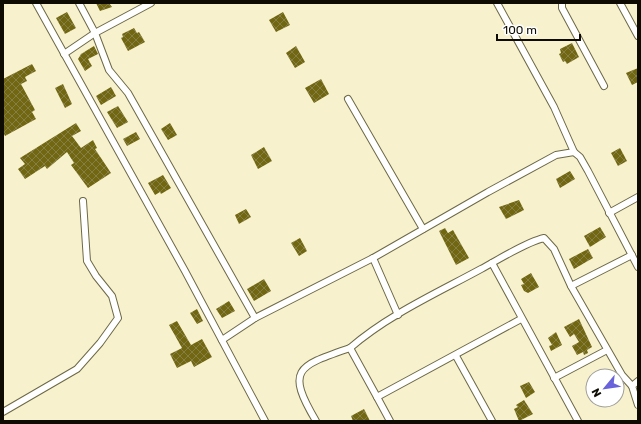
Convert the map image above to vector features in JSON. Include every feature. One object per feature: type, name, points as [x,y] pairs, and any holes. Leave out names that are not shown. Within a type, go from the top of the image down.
[{"type":"street","points":[[36,3],[222,340],[265,421]]},
{"type":"street","points":[[79,3],[95,33],[109,70],[128,93],[255,318]]},
{"type":"street","points":[[64,54],[95,33],[151,3]]},
{"type":"street","points":[[497,3],[554,107],[574,152],[580,157],[588,171],[609,214],[638,267]]},
{"type":"street","points":[[562,3],[562,8],[604,86]]},
{"type":"street","points":[[620,3],[638,36]]},
{"type":"street","points":[[348,99],[423,229]]},
{"type":"street","points":[[222,340],[255,318],[373,258],[556,155],[574,152]]},
{"type":"street","points":[[609,214],[638,197]]},
{"type":"street","points":[[3,412],[77,369],[100,343],[118,318],[112,296],[96,276],[87,261],[83,201]]},
{"type":"street","points":[[316,421],[305,403],[298,385],[299,374],[306,366],[350,348],[362,337],[398,315],[492,263],[544,238],[554,249],[570,286],[622,375],[632,386],[638,405]]},
{"type":"street","points":[[570,286],[632,255]]},
{"type":"street","points":[[373,258],[398,315]]},
{"type":"street","points":[[492,263],[521,319],[578,421]]},
{"type":"street","points":[[377,397],[456,356],[521,319]]},
{"type":"street","points":[[350,348],[390,421]]},
{"type":"street","points":[[554,378],[608,350]]},
{"type":"street","points":[[456,356],[492,421]]},
{"type":"street","points":[[632,386],[638,381]]},
{"type":"building","points":[[96,3],[109,3],[112,7],[100,11]]},
{"type":"building","points":[[67,12],[76,28],[65,34],[56,18]]},
{"type":"building","points":[[283,12],[290,25],[276,32],[269,20]]},
{"type":"building","points":[[134,28],[137,33],[139,32],[145,42],[128,51],[121,38],[123,37],[122,34]]},
{"type":"building","points":[[572,43],[579,57],[567,64],[565,61],[563,62],[559,54],[561,53],[560,49]]},
{"type":"building","points":[[94,46],[98,54],[88,59],[92,66],[85,71],[78,59],[81,54]]},
{"type":"building","points":[[296,46],[305,62],[295,68],[286,53]]},
{"type":"building","points":[[32,64],[36,71],[25,77],[27,81],[21,84],[35,110],[32,112],[36,119],[5,136],[3,132],[3,79]]},
{"type":"building","points":[[638,68],[638,82],[632,85],[626,73]]},
{"type":"building","points":[[321,79],[329,94],[314,103],[305,88]]},
{"type":"building","points":[[63,84],[72,104],[65,108],[55,88]]},
{"type":"building","points":[[111,87],[116,96],[101,105],[96,96]]},
{"type":"building","points":[[118,106],[128,122],[117,128],[107,112]]},
{"type":"building","points":[[76,123],[81,131],[72,136],[81,148],[93,140],[97,148],[95,149],[111,173],[88,188],[71,165],[74,163],[67,152],[47,169],[45,166],[25,179],[18,169],[25,164],[20,158]]},
{"type":"building","points":[[170,123],[177,135],[168,140],[161,129]]},
{"type":"building","points":[[136,132],[140,139],[127,146],[123,139]]},
{"type":"building","points":[[264,147],[272,161],[258,169],[251,155]]},
{"type":"building","points":[[620,148],[627,161],[618,166],[611,153]]},
{"type":"building","points":[[570,171],[575,179],[560,188],[556,179]]},
{"type":"building","points":[[163,175],[171,188],[161,194],[160,192],[155,195],[148,183]]},
{"type":"building","points":[[519,200],[524,210],[506,219],[499,207]]},
{"type":"building","points":[[246,209],[251,217],[239,224],[235,215]]},
{"type":"building","points":[[600,227],[606,237],[590,247],[584,236]]},
{"type":"building","points":[[445,228],[448,233],[453,230],[469,258],[456,265],[439,231]]},
{"type":"building","points":[[300,238],[307,251],[299,256],[291,243]]},
{"type":"building","points":[[588,249],[593,258],[574,269],[569,259]]},
{"type":"building","points":[[531,273],[539,287],[528,293],[524,291],[521,285],[524,284],[521,279]]},
{"type":"building","points":[[264,279],[271,291],[254,301],[247,289]]},
{"type":"building","points":[[229,301],[235,311],[222,318],[216,309]]},
{"type":"building","points":[[197,309],[203,321],[197,324],[190,313]]},
{"type":"building","points":[[579,319],[592,347],[587,350],[588,353],[584,355],[583,352],[577,355],[572,346],[579,342],[574,334],[570,337],[564,327]]},
{"type":"building","points":[[177,321],[191,345],[202,339],[212,357],[194,367],[191,361],[177,368],[170,354],[182,348],[169,325]]},
{"type":"building","points":[[556,332],[562,345],[551,351],[549,346],[552,345],[548,338]]},
{"type":"building","points":[[529,382],[535,392],[526,398],[520,386]]},
{"type":"building","points":[[524,400],[533,414],[519,421],[514,409],[518,407],[516,405]]},
{"type":"building","points":[[364,409],[370,421],[353,421],[351,416]]}]
